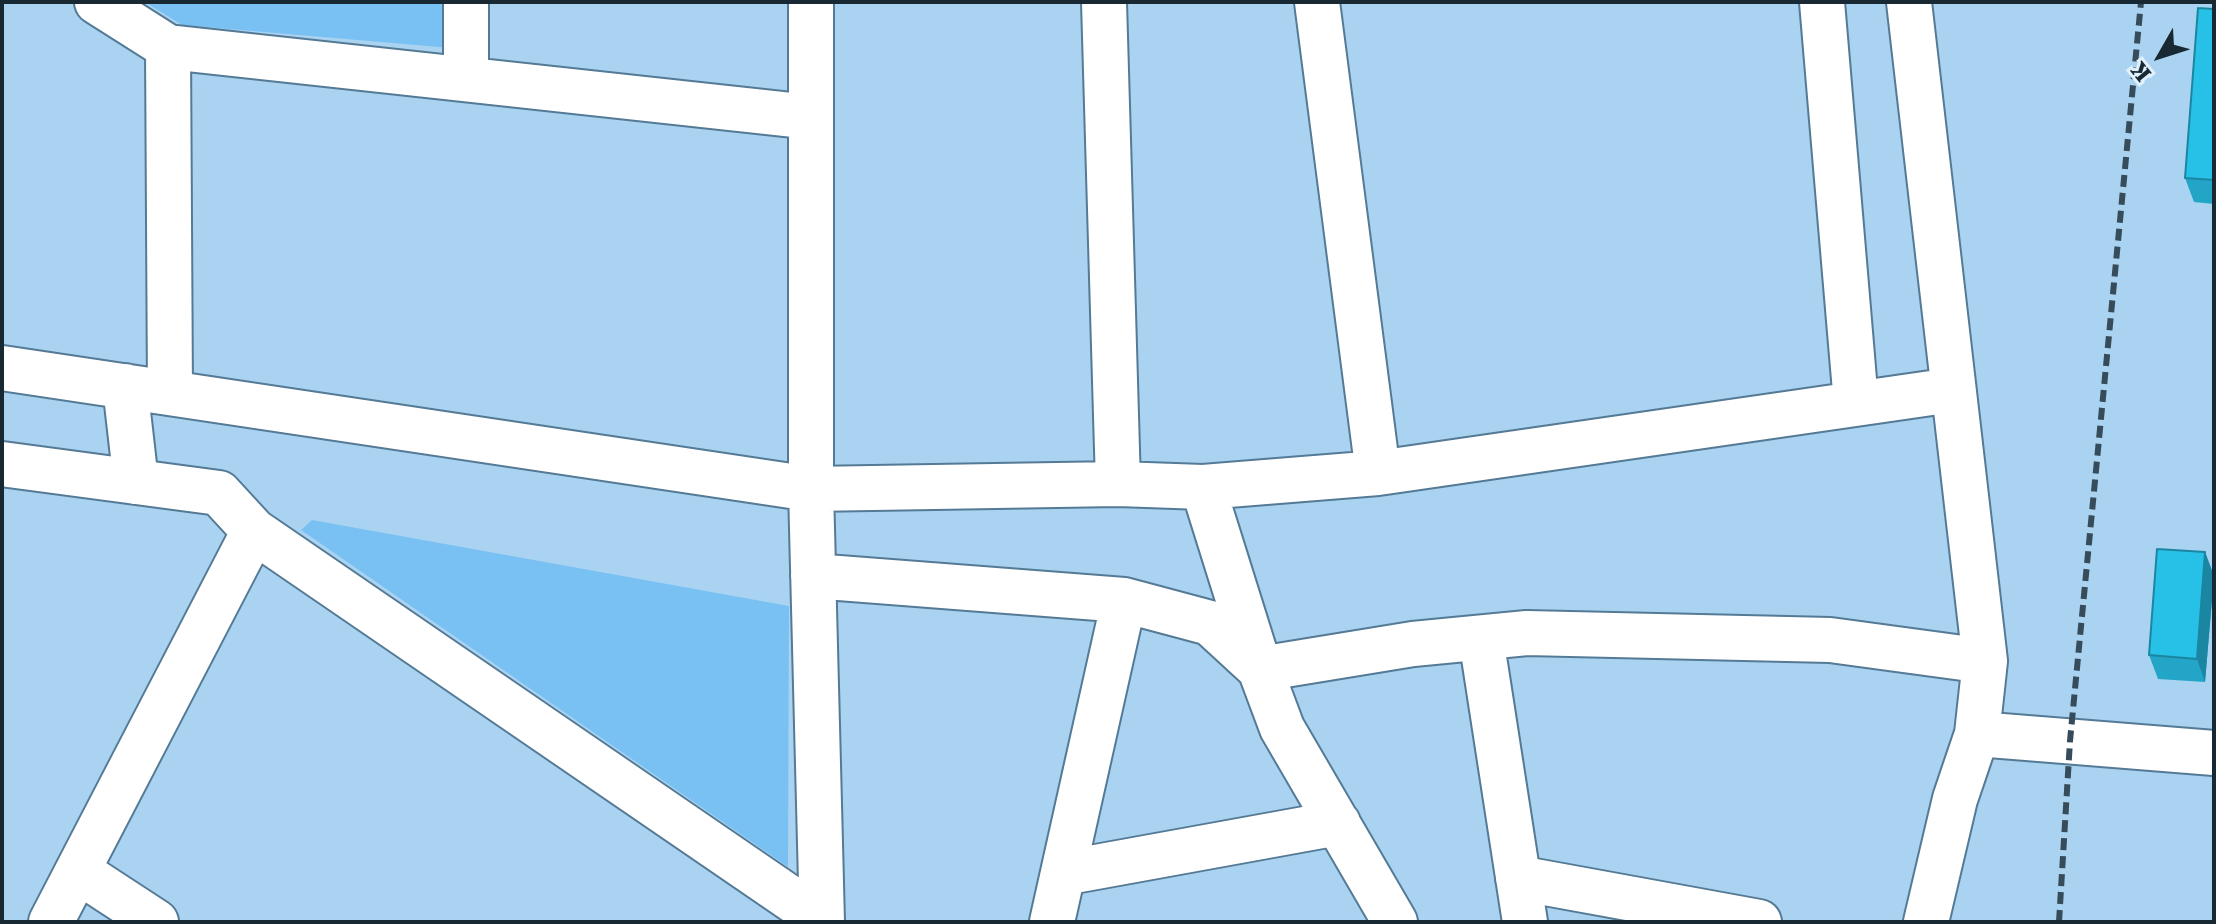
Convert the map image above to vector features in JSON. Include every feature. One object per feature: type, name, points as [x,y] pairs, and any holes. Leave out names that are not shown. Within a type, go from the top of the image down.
[{"type":"street","points":[[97,2],[168,47],[811,117]]},
{"type":"street","points":[[466,2],[466,79]]},
{"type":"street","points":[[811,2],[811,489],[822,921]]},
{"type":"street","points":[[1104,2],[1118,484]]},
{"type":"street","points":[[1317,2],[1378,473]]},
{"type":"street","points":[[1822,2],[1856,403]]},
{"type":"street","points":[[1909,2],[1985,661],[1977,734],[1955,799],[1926,922]]},
{"type":"street","points":[[168,47],[170,393]]},
{"type":"street","points":[[2,368],[811,489],[1118,484],[1203,487],[1378,473],[1952,390]]},
{"type":"street","points":[[125,386],[136,482]]},
{"type":"street","points":[[2,464],[219,493],[254,531],[822,921]]},
{"type":"street","points":[[1203,487],[1260,669],[1282,728],[1395,922]]},
{"type":"street","points":[[51,922],[254,531]]},
{"type":"street","points":[[813,576],[1124,600],[1210,623],[1260,669]]},
{"type":"street","points":[[1052,922],[1124,600]]},
{"type":"street","points":[[1260,669],[1413,644],[1527,633],[1830,640],[1985,661]]},
{"type":"street","points":[[1481,638],[1525,922]]},
{"type":"street","points":[[1977,734],[2214,753]]},
{"type":"street","points":[[1063,873],[1338,823]]},
{"type":"street","points":[[78,871],[156,922]]},
{"type":"street","points":[[1518,878],[1759,922]]},
{"type":"shaded area","points":[[145,2],[449,2],[451,48],[182,25]]},
{"type":"shaded area","points":[[312,520],[789,606],[788,867],[301,530]]},
{"type":"building","points":[[2198,8],[2214,9],[2214,180],[2185,178]]},
{"type":"building","points":[[2157,549],[2205,552],[2197,659],[2149,655]]},
{"type":"railway","points":[[2059,922],[2070,741],[2141,2]]}]
